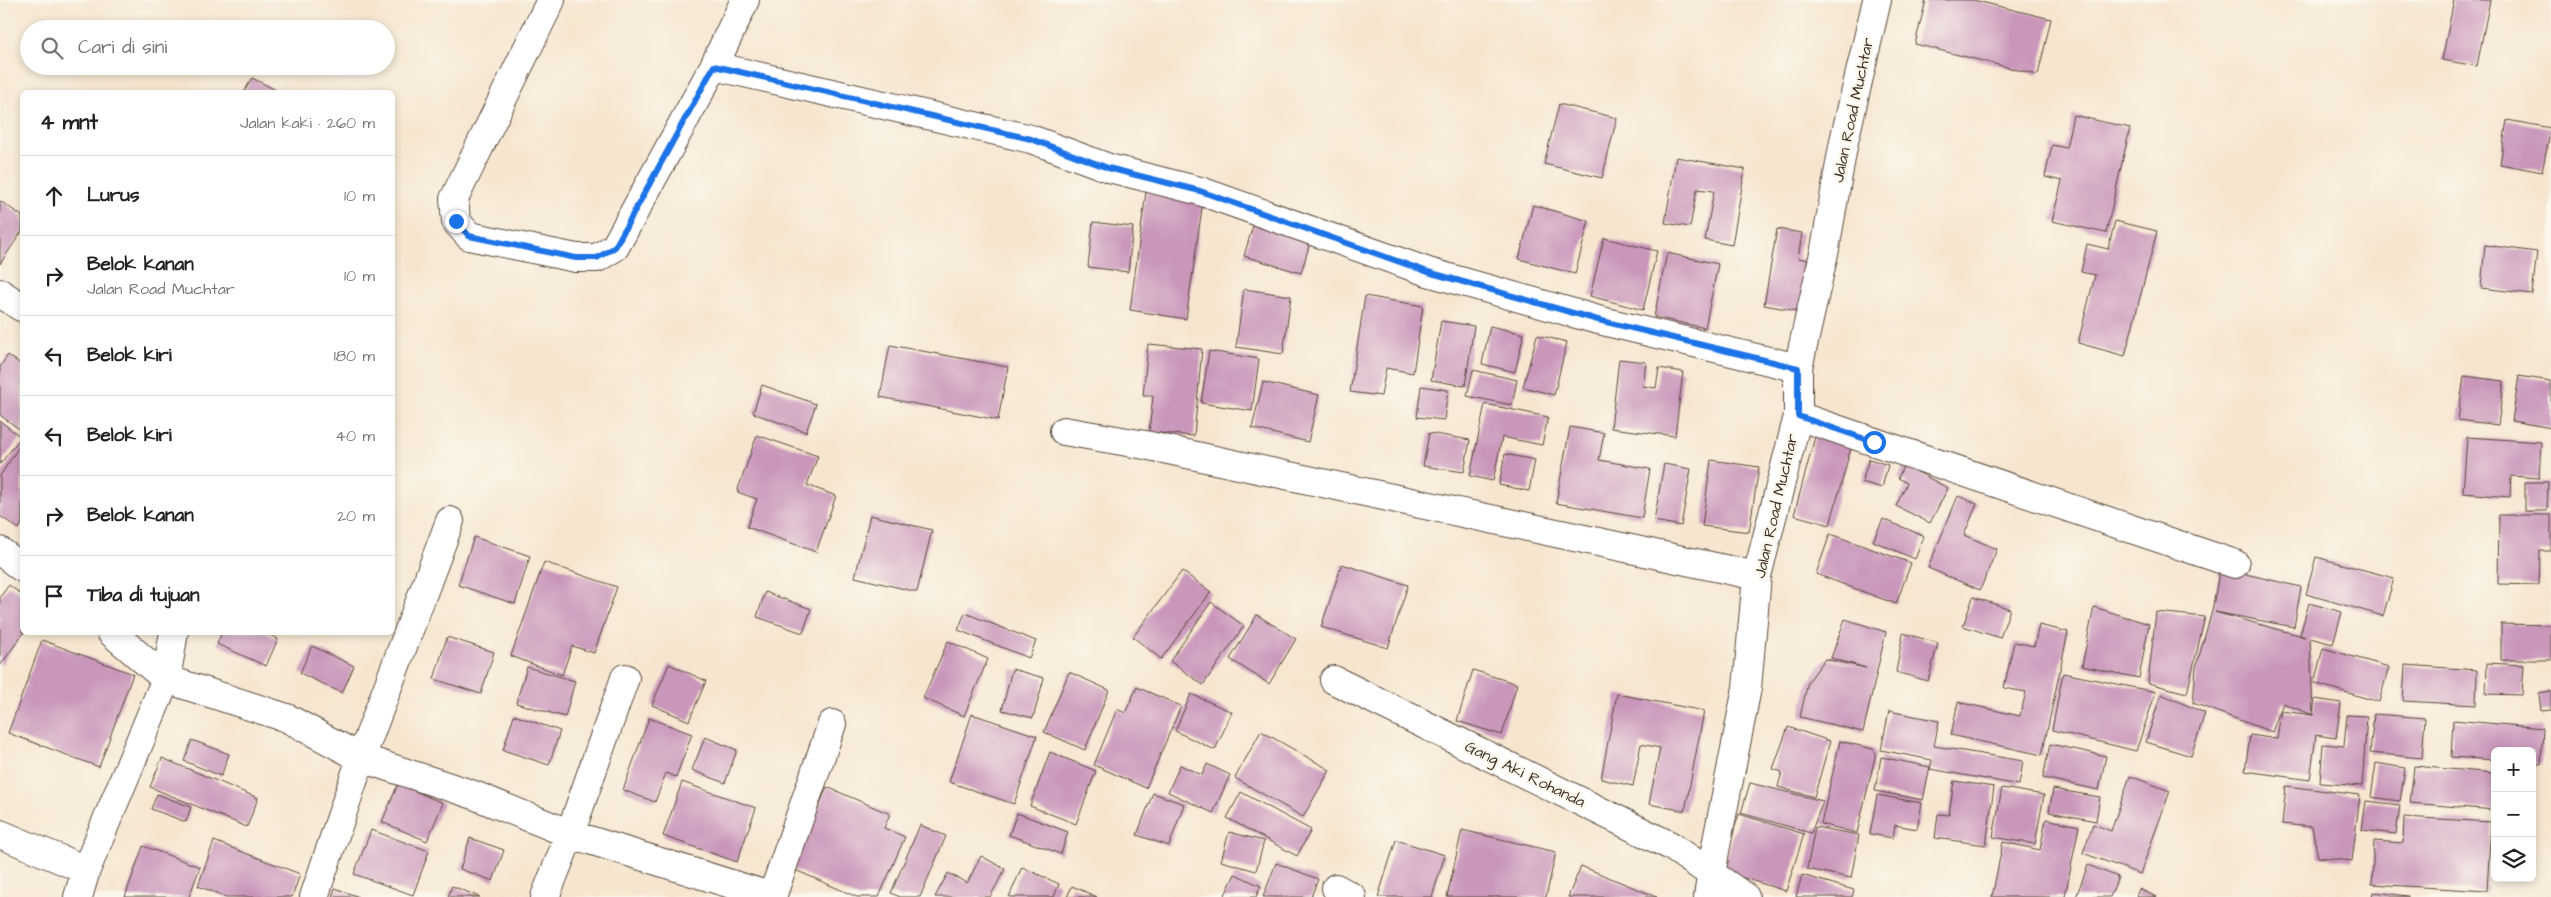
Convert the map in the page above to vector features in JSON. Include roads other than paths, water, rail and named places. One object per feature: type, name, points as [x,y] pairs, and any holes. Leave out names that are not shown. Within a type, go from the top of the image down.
[{"type":"street","points":[[551,0],[454,199],[456,221],[469,236],[576,258],[597,258],[615,247],[714,66],[745,0]]},
{"type":"street","name":"Jalan Road Muchtar","points":[[1710,887],[1715,851],[1747,688],[1757,576],[1798,416],[1798,368],[1825,249],[1844,141],[1877,0]]},
{"type":"street","points":[[714,66],[1016,135],[1108,168],[1200,191],[1428,272],[1598,320],[1798,368]]},
{"type":"street","points":[[1798,416],[2235,564]]},
{"type":"street","points":[[1064,431],[1154,447],[1757,576]]},
{"type":"street","points":[[314,897],[361,758],[450,521]]},
{"type":"street","points":[[0,552],[20,567]]},
{"type":"street","points":[[115,635],[166,679],[287,718],[361,758],[474,795],[570,834],[773,897],[832,724]]},
{"type":"street","points":[[78,897],[86,870],[166,679],[173,635]]},
{"type":"street","points":[[545,897],[570,834],[625,678]]},
{"type":"street","name":"Gang Aki Rohanda","points":[[1334,680],[1671,846],[1710,887],[1745,897]]},
{"type":"street","points":[[0,834],[86,870]]}]
